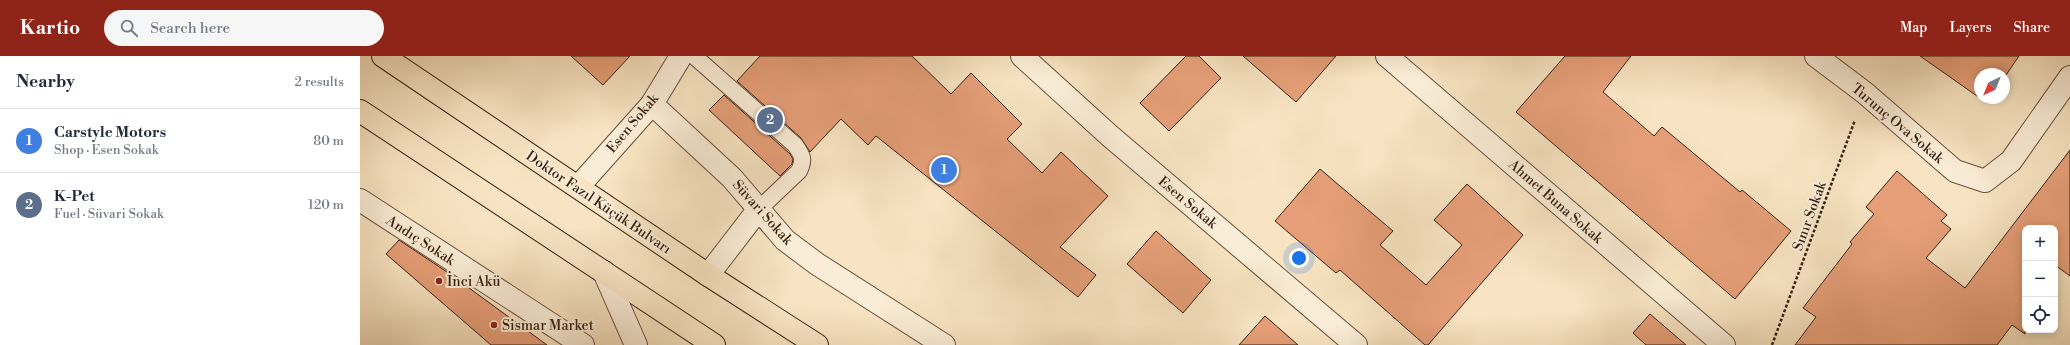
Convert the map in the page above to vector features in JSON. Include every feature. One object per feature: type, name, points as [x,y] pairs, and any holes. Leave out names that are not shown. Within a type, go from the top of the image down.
[{"type":"highway","name":"Doktor Fazıl Küçük Bulvarı","points":[[383,56],[708,275],[817,345]]},
{"type":"highway","points":[[360,111],[714,345]]},
{"type":"street","name":"Esen Sokak","points":[[578,187],[652,104],[681,56]]},
{"type":"street","name":"Esen Sokak","points":[[1022,56],[1110,136],[1356,345]]},
{"type":"street","name":"Ahmet Buna Sokak","points":[[1387,56],[1724,345]]},
{"type":"street","name":"Turunç Ova Sokak","points":[[1816,56],[1865,93],[1955,171],[1986,181],[2011,161],[2070,77]]},
{"type":"street","name":"Süvari Sokak","points":[[652,104],[732,178],[785,240],[817,264],[944,345]]},
{"type":"street","name":"Andıç Sokak","points":[[360,200],[583,345]]},
{"type":"street","points":[[708,275],[758,210]]},
{"type":"street","points":[[604,272],[636,345]]},
{"type":"lane","points":[[694,56],[794,145],[802,155],[803,163],[799,171],[758,210]]},
{"type":"path","name":"Sınır Sokak","points":[[1772,345],[1865,93]]},
{"type":"building","points":[[571,56],[630,56],[603,85]]},
{"type":"building","points":[[760,56],[912,56],[951,94],[971,73],[1022,124],[1007,139],[1042,173],[1061,152],[1108,196],[1060,247],[1096,275],[1078,297],[876,136],[868,145],[841,119],[810,152],[801,138],[737,81]]},
{"type":"building","points":[[1186,56],[1199,56],[1221,78],[1169,131],[1140,103]]},
{"type":"building","points":[[1243,56],[1336,56],[1296,102]]},
{"type":"building","points":[[1565,56],[1631,56],[1603,92],[1654,136],[1662,127],[1740,192],[1742,190],[1791,231],[1735,299],[1516,112]]},
{"type":"building","points":[[1920,56],[2019,56],[2010,69],[1974,68],[1974,94]]},
{"type":"building","points":[[724,95],[790,154],[793,159],[792,164],[780,176],[709,110]]},
{"type":"building","points":[[2070,150],[2070,276],[2058,267],[2058,225],[2022,225],[2022,332],[2012,325],[1997,345],[1795,345],[1816,317],[1803,308],[1852,244],[1850,242],[1874,214],[1866,207],[1897,171],[1947,215],[1941,221],[1951,229],[1926,258],[1965,288]]},
{"type":"building","points":[[1320,169],[1393,231],[1380,245],[1426,285],[1462,245],[1434,220],[1467,184],[1523,235],[1428,345],[1425,345],[1340,270],[1336,273],[1275,221]]},
{"type":"building","points":[[1156,231],[1211,280],[1183,313],[1127,264]]},
{"type":"building","points":[[399,240],[450,274],[547,345],[491,345],[386,254]]},
{"type":"building","points":[[1650,314],[1686,345],[1646,345],[1633,333]]},
{"type":"building","points":[[1265,316],[1298,345],[1239,345]]},
{"type":"place","name":"K-Pet","points":[[770,120]]},
{"type":"place","name":"Carstyle Motors","points":[[944,170]]},
{"type":"place","name":"İnci Akü","points":[[439,281]]},
{"type":"place","name":"Sismar Market","points":[[494,325]]}]
